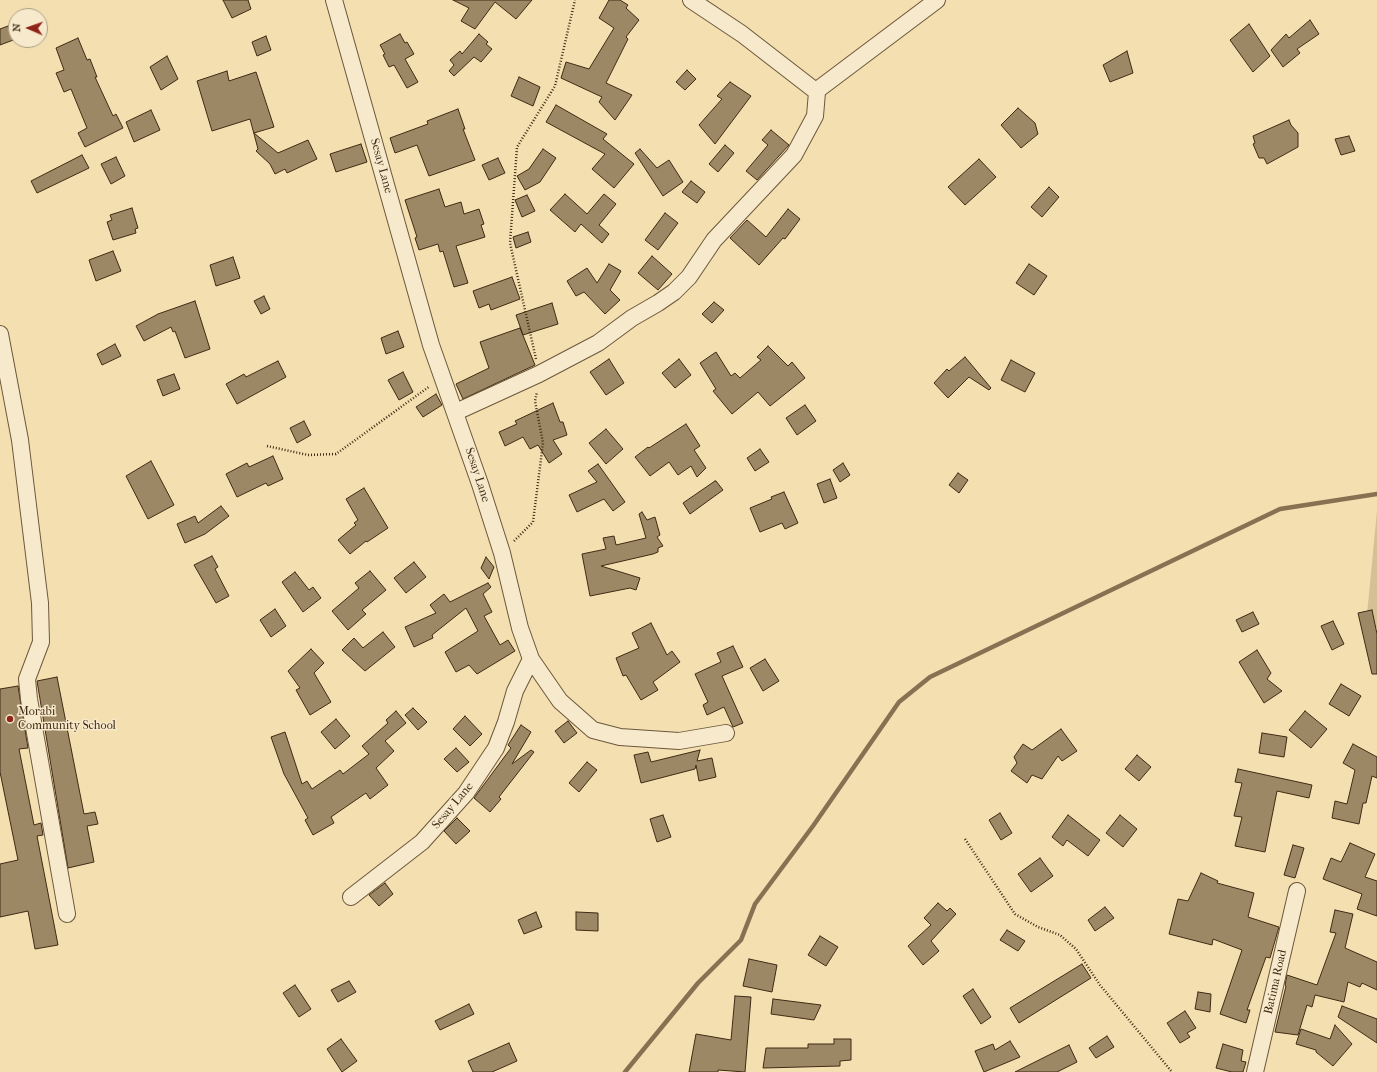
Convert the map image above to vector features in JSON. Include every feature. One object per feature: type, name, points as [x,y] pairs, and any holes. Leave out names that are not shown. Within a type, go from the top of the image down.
[{"type":"street","name":"Sesay Lane","points":[[334,0],[431,345],[456,412],[502,553],[520,628],[531,659],[515,692],[496,748],[466,793],[422,842],[351,897]]},
{"type":"street","points":[[691,0],[742,34],[817,92]]},
{"type":"street","points":[[456,412],[539,374],[608,337],[632,318],[669,296],[689,277],[714,240],[794,155],[815,116],[817,92],[825,84],[937,0]]},
{"type":"street","points":[[0,334],[20,440],[40,603],[41,642],[27,680],[29,699],[67,914]]},
{"type":"street","points":[[531,659],[560,701],[593,730],[620,737],[679,740],[726,733]]},
{"type":"street","name":"Batima Road","points":[[1256,1072],[1298,891]]},
{"type":"path","points":[[502,553],[532,522],[543,443],[535,401],[539,374],[510,242],[517,147],[555,86],[575,0]]},
{"type":"path","points":[[267,446],[308,454],[336,454],[443,378]]},
{"type":"path","points":[[964,839],[1015,914],[1038,927],[1060,935],[1076,949],[1100,985],[1172,1072]]},
{"type":"shaded area","points":[[1377,511],[1377,628],[1365,635]]},
{"type":"building","points":[[223,0],[248,0],[251,9],[232,18]]},
{"type":"building","points":[[453,0],[532,0],[516,19],[495,2],[475,29],[461,21],[469,8]]},
{"type":"building","points":[[609,0],[620,0],[628,5],[626,8],[639,20],[626,37],[628,39],[606,83],[632,95],[615,120],[599,102],[602,97],[561,78],[566,62],[589,69],[614,28],[599,18]]},
{"type":"building","points":[[1310,20],[1319,34],[1297,49],[1300,53],[1283,67],[1271,50],[1286,34],[1289,38]]},
{"type":"building","points":[[1249,24],[1270,56],[1253,72],[1230,40]]},
{"type":"building","points":[[8,26],[8,42],[0,45],[0,29]]},
{"type":"building","points":[[400,34],[414,54],[405,59],[418,82],[407,88],[394,65],[389,67],[383,55],[385,54],[380,45]]},
{"type":"building","points":[[479,34],[488,42],[486,44],[492,49],[481,62],[474,57],[454,76],[449,71],[454,65],[450,60],[460,51],[462,54]]},
{"type":"building","points":[[266,36],[271,50],[257,56],[252,42]]},
{"type":"building","points":[[78,38],[87,60],[90,59],[97,77],[95,77],[113,116],[116,114],[123,128],[85,147],[78,133],[87,128],[71,89],[64,92],[56,73],[64,70],[56,48]]},
{"type":"building","points":[[1127,51],[1133,73],[1110,82],[1103,65]]},
{"type":"building","points":[[167,56],[178,79],[161,90],[150,67]]},
{"type":"building","points":[[687,70],[696,79],[685,90],[676,82]]},
{"type":"building","points":[[227,71],[229,81],[256,72],[274,127],[254,133],[278,153],[308,140],[317,159],[287,173],[285,169],[275,174],[270,164],[256,151],[258,149],[250,119],[212,131],[197,81]]},
{"type":"building","points":[[519,77],[540,87],[533,106],[511,96]]},
{"type":"building","points":[[730,82],[751,96],[715,144],[699,125],[722,99],[717,96]]},
{"type":"building","points":[[556,105],[607,134],[603,139],[634,164],[614,188],[592,169],[605,154],[546,122]]},
{"type":"building","points":[[1018,108],[1035,123],[1038,134],[1021,148],[1001,125]]},
{"type":"building","points":[[458,109],[465,129],[463,129],[475,160],[429,176],[417,145],[395,153],[390,138],[428,124],[427,121]]},
{"type":"building","points":[[151,110],[160,130],[134,142],[126,122]]},
{"type":"building","points":[[1289,120],[1291,125],[1298,133],[1298,147],[1267,164],[1264,158],[1259,158],[1253,144],[1255,143],[1253,136]]},
{"type":"building","points":[[771,130],[789,145],[757,180],[746,171],[768,145],[762,140]]},
{"type":"building","points":[[1349,136],[1355,151],[1341,155],[1335,139]]},
{"type":"building","points":[[361,144],[367,162],[336,172],[330,154]]},
{"type":"building","points":[[725,145],[734,153],[718,172],[709,164]]},
{"type":"building","points":[[543,149],[556,158],[540,182],[525,190],[517,176],[529,169]]},
{"type":"building","points":[[640,149],[657,168],[669,160],[683,182],[663,196],[635,153]]},
{"type":"building","points":[[82,155],[89,168],[37,193],[31,181]]},
{"type":"building","points":[[116,157],[125,176],[111,184],[101,164]]},
{"type":"building","points":[[498,158],[505,173],[489,180],[482,165]]},
{"type":"building","points":[[979,159],[996,177],[965,205],[948,187]]},
{"type":"building","points":[[691,181],[705,192],[697,203],[682,192]]},
{"type":"building","points":[[1049,187],[1059,197],[1042,217],[1031,207]]},
{"type":"building","points":[[439,189],[445,207],[461,202],[464,214],[479,209],[484,224],[481,225],[485,237],[456,246],[468,283],[454,287],[443,251],[440,252],[438,244],[419,250],[415,238],[417,237],[405,200]]},
{"type":"building","points":[[565,194],[587,214],[604,194],[616,204],[599,225],[609,234],[602,243],[581,224],[575,232],[550,210]]},
{"type":"building","points":[[527,195],[535,211],[522,217],[515,200]]},
{"type":"building","points":[[132,208],[138,228],[135,229],[136,233],[113,240],[107,222],[112,220],[110,215]]},
{"type":"building","points":[[788,209],[800,219],[785,239],[783,238],[759,265],[730,238],[747,220],[766,237]]},
{"type":"building","points":[[665,213],[678,223],[658,250],[645,240]]},
{"type":"building","points":[[528,232],[531,242],[516,248],[513,237]]},
{"type":"building","points":[[113,251],[121,271],[96,281],[89,260]]},
{"type":"building","points":[[652,256],[672,274],[658,290],[638,273]]},
{"type":"building","points":[[233,257],[240,278],[216,286],[210,265]]},
{"type":"building","points":[[609,264],[621,271],[610,290],[620,300],[605,314],[584,292],[576,296],[567,281],[587,268],[597,283]]},
{"type":"building","points":[[1029,264],[1047,276],[1034,295],[1016,283]]},
{"type":"building","points":[[512,277],[520,299],[491,310],[489,304],[479,308],[473,291]]},
{"type":"building","points":[[264,296],[270,309],[261,314],[254,301]]},
{"type":"building","points":[[195,301],[210,349],[185,358],[175,331],[173,332],[171,327],[144,341],[136,326],[158,314]]},
{"type":"building","points":[[714,302],[724,310],[712,323],[702,314]]},
{"type":"building","points":[[552,303],[558,324],[523,335],[516,315]]},
{"type":"building","points":[[520,328],[535,365],[463,399],[456,384],[489,368],[480,342]]},
{"type":"building","points":[[398,331],[404,347],[386,354],[381,338]]},
{"type":"building","points":[[115,344],[121,356],[102,365],[97,354]]},
{"type":"building","points":[[768,346],[788,366],[792,362],[805,378],[770,406],[758,392],[732,414],[713,391],[716,389],[700,363],[716,352],[731,376],[735,373],[740,378],[761,360],[757,357]]},
{"type":"building","points":[[965,357],[991,388],[989,390],[969,377],[948,398],[934,383],[947,369],[949,371]]},
{"type":"building","points":[[609,359],[624,383],[606,395],[590,372]]},
{"type":"building","points":[[679,359],[691,375],[675,388],[662,373]]},
{"type":"building","points":[[1011,360],[1035,373],[1025,392],[1001,380]]},
{"type":"building","points":[[278,361],[286,377],[237,404],[226,384],[244,374],[246,377]]},
{"type":"building","points":[[403,372],[413,392],[399,400],[388,380]]},
{"type":"building","points":[[174,374],[180,389],[163,396],[157,380]]},
{"type":"building","points":[[436,394],[442,405],[423,417],[416,407]]},
{"type":"building","points":[[553,403],[560,422],[563,422],[567,435],[553,440],[562,454],[549,463],[538,445],[530,449],[523,437],[505,446],[499,432],[517,424],[515,421]]},
{"type":"building","points":[[805,405],[816,421],[797,435],[786,418]]},
{"type":"building","points":[[304,421],[311,435],[297,443],[290,428]]},
{"type":"building","points":[[686,424],[700,446],[694,450],[706,468],[697,477],[691,466],[678,475],[669,462],[650,476],[635,457],[648,447],[649,448]]},
{"type":"building","points":[[606,429],[623,449],[606,464],[589,443]]},
{"type":"building","points":[[760,449],[769,462],[755,471],[747,458]]},
{"type":"building","points":[[273,456],[283,479],[268,486],[266,483],[237,497],[226,474],[247,463],[249,467]]},
{"type":"building","points":[[151,461],[174,505],[148,519],[126,476]]},
{"type":"building","points":[[843,463],[850,475],[840,482],[833,470]]},
{"type":"building","points":[[598,464],[625,502],[613,511],[604,499],[577,512],[569,495],[597,482],[588,471]]},
{"type":"building","points":[[958,473],[968,480],[959,493],[949,485]]},
{"type":"building","points":[[830,479],[837,498],[824,503],[817,484]]},
{"type":"building","points":[[715,481],[723,490],[690,514],[683,503]]},
{"type":"building","points":[[364,488],[388,528],[367,542],[366,541],[350,554],[338,540],[356,525],[354,523],[358,520],[346,499]]},
{"type":"building","points":[[784,492],[798,523],[785,529],[782,523],[760,532],[750,508],[772,499],[771,497]]},
{"type":"building","points":[[221,506],[229,516],[205,534],[185,543],[177,524],[195,516],[198,523]]},
{"type":"building","points":[[642,512],[647,520],[655,517],[660,535],[657,537],[663,546],[658,548],[658,552],[653,554],[601,566],[640,578],[636,590],[630,588],[590,596],[582,554],[606,549],[603,538],[614,536],[616,545],[646,538],[639,514]]},
{"type":"building","points":[[212,556],[218,567],[215,569],[229,596],[216,603],[194,565]]},
{"type":"building","points":[[486,557],[494,567],[489,579],[481,568]]},
{"type":"building","points":[[414,562],[426,577],[406,593],[394,578]]},
{"type":"building","points":[[370,571],[386,590],[362,610],[366,614],[348,630],[332,611],[359,588],[355,583]]},
{"type":"building","points":[[295,572],[309,590],[313,587],[321,598],[303,612],[282,582]]},
{"type":"building","points":[[488,583],[491,587],[483,594],[492,612],[484,616],[500,645],[508,640],[515,651],[477,674],[469,665],[456,672],[445,652],[478,631],[466,608],[432,635],[433,638],[414,647],[405,627],[436,613],[430,605],[444,594],[450,602]]},
{"type":"building","points":[[275,609],[286,626],[271,637],[260,620]]},
{"type":"building","points":[[1372,610],[1377,634],[1377,674],[1372,674],[1358,613]]},
{"type":"building","points":[[1253,612],[1259,624],[1242,632],[1236,620]]},
{"type":"building","points":[[1333,621],[1344,644],[1332,650],[1321,626]]},
{"type":"building","points":[[651,623],[667,655],[672,651],[680,662],[653,682],[658,690],[641,700],[626,675],[623,676],[616,658],[639,648],[632,633]]},
{"type":"building","points":[[383,632],[395,647],[365,671],[342,650],[354,638],[363,648]]},
{"type":"building","points":[[733,646],[743,667],[722,676],[743,723],[733,727],[724,707],[707,715],[703,705],[708,702],[695,674],[721,662],[717,653]]},
{"type":"building","points":[[311,649],[324,663],[314,673],[331,702],[310,715],[296,690],[300,688],[288,671]]},
{"type":"building","points":[[1257,650],[1271,673],[1267,679],[1282,691],[1264,703],[1239,662]]},
{"type":"building","points":[[765,659],[779,681],[763,691],[750,668]]},
{"type":"building","points":[[57,677],[84,814],[95,812],[98,824],[87,826],[94,862],[68,868],[37,681]]},
{"type":"building","points":[[1341,684],[1361,696],[1349,716],[1329,704]]},
{"type":"building","points":[[18,686],[28,748],[19,749],[34,825],[41,823],[43,835],[37,836],[58,945],[35,949],[28,911],[0,917],[0,864],[18,860],[0,772],[0,689]]},
{"type":"building","points":[[413,708],[427,722],[418,730],[405,715]]},
{"type":"building","points":[[396,711],[406,723],[385,741],[394,751],[376,768],[388,785],[370,799],[366,793],[331,817],[334,823],[313,835],[305,820],[308,818],[284,774],[271,737],[285,732],[302,784],[307,781],[312,789],[340,770],[343,774],[369,754],[362,746],[388,723],[386,720]]},
{"type":"building","points":[[1305,711],[1327,729],[1311,748],[1289,730]]},
{"type":"building","points":[[465,716],[482,734],[470,746],[453,729]]},
{"type":"building","points":[[336,719],[350,736],[335,749],[321,732]]},
{"type":"building","points":[[568,721],[577,733],[564,743],[555,731]]},
{"type":"building","points":[[521,725],[531,732],[512,764],[531,750],[534,752],[499,797],[501,799],[490,812],[474,798],[511,748],[508,745]]},
{"type":"building","points":[[1061,729],[1077,751],[1062,761],[1058,756],[1042,779],[1032,775],[1027,783],[1011,771],[1017,763],[1014,757],[1023,744],[1032,750]]},
{"type":"building","points":[[1262,733],[1287,737],[1284,757],[1259,753]]},
{"type":"building","points":[[1353,744],[1377,757],[1377,778],[1372,776],[1366,803],[1363,803],[1359,824],[1332,818],[1335,801],[1347,804],[1355,770],[1343,763]]},
{"type":"building","points":[[456,748],[469,762],[457,772],[444,759]]},
{"type":"building","points":[[700,750],[697,761],[712,758],[716,777],[699,781],[696,765],[695,769],[641,783],[634,755],[648,752],[651,762]]},
{"type":"building","points":[[1137,755],[1151,767],[1139,781],[1125,769]]},
{"type":"building","points":[[587,762],[597,770],[579,792],[569,783]]},
{"type":"building","points":[[1238,769],[1312,785],[1309,798],[1277,791],[1265,852],[1235,846],[1242,817],[1234,816],[1242,783],[1235,782]]},
{"type":"building","points":[[1000,813],[1012,833],[1001,840],[989,820]]},
{"type":"building","points":[[663,815],[671,837],[657,842],[650,819]]},
{"type":"building","points":[[1068,815],[1100,840],[1088,856],[1067,840],[1063,846],[1052,837]]},
{"type":"building","points":[[1120,815],[1137,829],[1123,847],[1106,833]]},
{"type":"building","points":[[457,818],[470,831],[456,844],[444,831]]},
{"type":"building","points":[[1350,843],[1375,854],[1365,877],[1377,881],[1377,916],[1357,909],[1362,894],[1323,879],[1331,858],[1341,862]]},
{"type":"building","points":[[1293,845],[1304,848],[1295,878],[1284,875]]},
{"type":"building","points":[[1040,858],[1053,876],[1031,892],[1018,874]]},
{"type":"building","points":[[1201,873],[1218,881],[1217,883],[1254,893],[1248,917],[1279,927],[1270,958],[1266,957],[1247,1010],[1250,1010],[1246,1023],[1220,1014],[1242,950],[1213,939],[1212,945],[1169,934],[1178,899],[1188,901]]},
{"type":"building","points":[[385,883],[393,894],[379,906],[369,895]]},
{"type":"building","points":[[938,903],[947,911],[950,908],[956,914],[931,941],[939,951],[923,965],[908,946],[931,925],[924,918]]},
{"type":"building","points":[[1105,907],[1114,918],[1095,931],[1088,920]]},
{"type":"building","points":[[1335,910],[1353,914],[1345,948],[1377,962],[1377,990],[1362,983],[1360,987],[1348,982],[1344,1002],[1315,995],[1312,1007],[1307,1005],[1298,1035],[1275,1032],[1286,986],[1287,975],[1317,985],[1336,933],[1330,932]]},
{"type":"building","points":[[536,912],[542,927],[524,934],[518,920]]},
{"type":"building","points":[[576,912],[598,913],[598,931],[576,930]]},
{"type":"building","points":[[1007,930],[1025,941],[1018,951],[1000,940]]},
{"type":"building","points":[[820,936],[838,947],[826,966],[808,955]]},
{"type":"building","points":[[749,959],[777,965],[772,992],[743,986]]},
{"type":"building","points":[[1082,964],[1091,978],[1019,1023],[1010,1008]]},
{"type":"building","points":[[349,981],[356,992],[338,1002],[331,990]]},
{"type":"building","points":[[295,985],[311,1009],[299,1017],[283,993]]},
{"type":"building","points":[[973,989],[991,1017],[981,1024],[963,996]]},
{"type":"building","points":[[1198,992],[1211,994],[1210,1012],[1195,1009]]},
{"type":"building","points":[[735,996],[751,997],[745,1072],[718,1070],[718,1072],[689,1072],[696,1034],[731,1040]]},
{"type":"building","points":[[773,999],[821,1005],[814,1020],[771,1014]]},
{"type":"building","points":[[469,1004],[474,1014],[440,1030],[435,1021]]},
{"type":"building","points":[[1342,1006],[1377,1019],[1377,1043],[1338,1017]]},
{"type":"building","points":[[1185,1011],[1196,1028],[1187,1033],[1190,1037],[1180,1043],[1167,1023]]},
{"type":"building","points":[[1335,1025],[1352,1044],[1333,1066],[1316,1052],[1316,1050],[1296,1044],[1301,1029],[1330,1039]]},
{"type":"building","points":[[1107,1036],[1114,1047],[1096,1058],[1089,1048]]},
{"type":"building","points":[[341,1039],[357,1061],[342,1072],[327,1049]]},
{"type":"building","points":[[834,1039],[851,1039],[851,1060],[840,1061],[840,1066],[763,1068],[766,1048],[808,1048],[808,1044],[834,1044]]},
{"type":"building","points":[[1010,1041],[1020,1057],[984,1072],[975,1051],[993,1044],[995,1050]]},
{"type":"building","points":[[509,1043],[517,1061],[492,1072],[473,1072],[468,1061]]},
{"type":"building","points":[[1223,1044],[1243,1050],[1241,1061],[1246,1062],[1243,1072],[1232,1072],[1216,1068]]},
{"type":"building","points":[[1069,1045],[1077,1062],[1057,1072],[1015,1072]]},
{"type":"waterway","points":[[625,1072],[698,983],[741,940],[755,904],[813,826],[899,702],[930,677],[1280,509],[1377,494]]},
{"type":"place","name":"Morabi Community School","points":[[10,719]]}]
